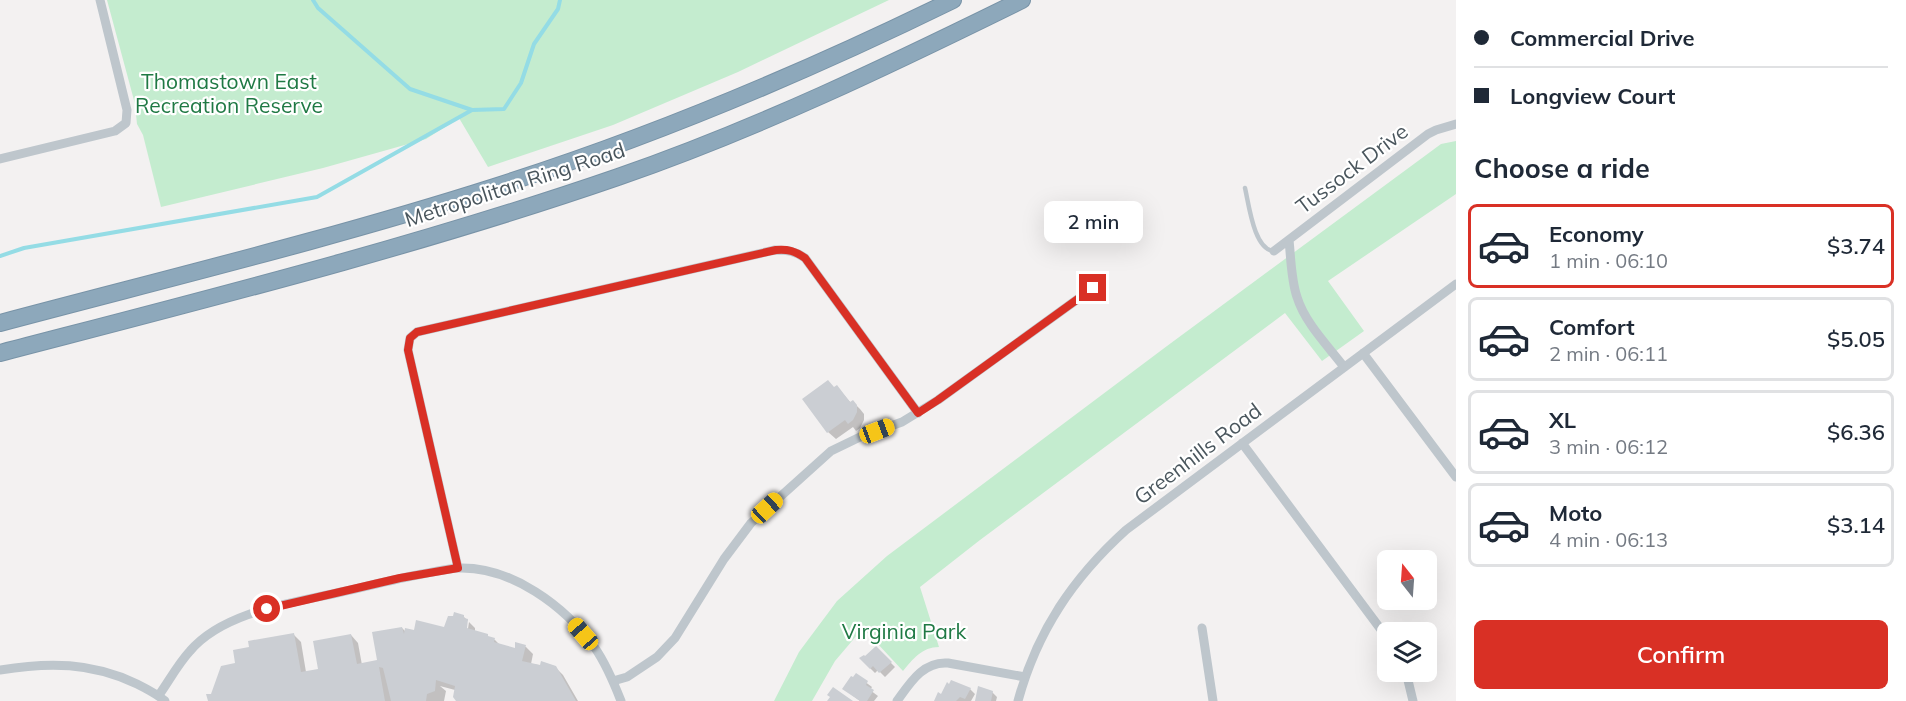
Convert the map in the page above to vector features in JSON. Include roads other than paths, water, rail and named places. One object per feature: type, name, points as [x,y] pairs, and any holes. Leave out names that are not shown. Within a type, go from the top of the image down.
[{"type":"highway","name":"Metropolitan Ring Road","points":[[0,323],[335,235],[495,187],[653,131],[737,97],[953,0]]},
{"type":"highway","name":"Metropolitan Ring Road","points":[[0,353],[346,261],[477,223],[619,177],[763,121],[855,81],[1022,0]]},
{"type":"street","points":[[0,159],[115,131],[126,123],[127,110],[100,0]]},
{"type":"street","name":"Tussock Drive","points":[[1274,251],[1428,134],[1456,124]]},
{"type":"street","points":[[1289,240],[1297,299],[1305,315],[1344,368]]},
{"type":"street","points":[[458,568],[408,350],[410,338],[417,332],[776,250],[786,250],[796,252],[805,258],[918,413]]},
{"type":"street","name":"Greenhills Road","points":[[1018,701],[1040,641],[1060,604],[1100,554],[1126,530],[1456,284]]},
{"type":"street","points":[[613,681],[634,672],[663,651],[675,638],[724,559],[751,523],[831,451],[860,437],[902,422],[918,413],[1093,288]]},
{"type":"street","points":[[1364,353],[1456,477]]},
{"type":"street","points":[[1242,443],[1377,624]]},
{"type":"street","points":[[0,670],[34,664],[91,667],[123,678],[162,698],[191,650],[207,636],[226,625],[267,609],[400,578],[458,568],[484,571],[514,579],[548,599],[570,619],[595,648],[621,701]]},
{"type":"street","points":[[1202,628],[1213,701]]},
{"type":"street","points":[[897,701],[923,669],[936,663],[948,663],[1025,677]]},
{"type":"street","points":[[1408,682],[1413,701]]},
{"type":"lane","points":[[1245,188],[1258,238],[1264,248],[1274,251]]},
{"type":"waterway","points":[[313,0],[318,8],[410,89],[472,110],[504,109],[521,83],[534,44],[558,9],[560,0]]},
{"type":"waterway","points":[[0,256],[24,248],[317,197],[472,110]]},
{"type":"park label","name":"Thomastown East Recreation Reserve","points":[[229,94]]},
{"type":"park label","name":"Virginia Park","points":[[904,632]]}]
